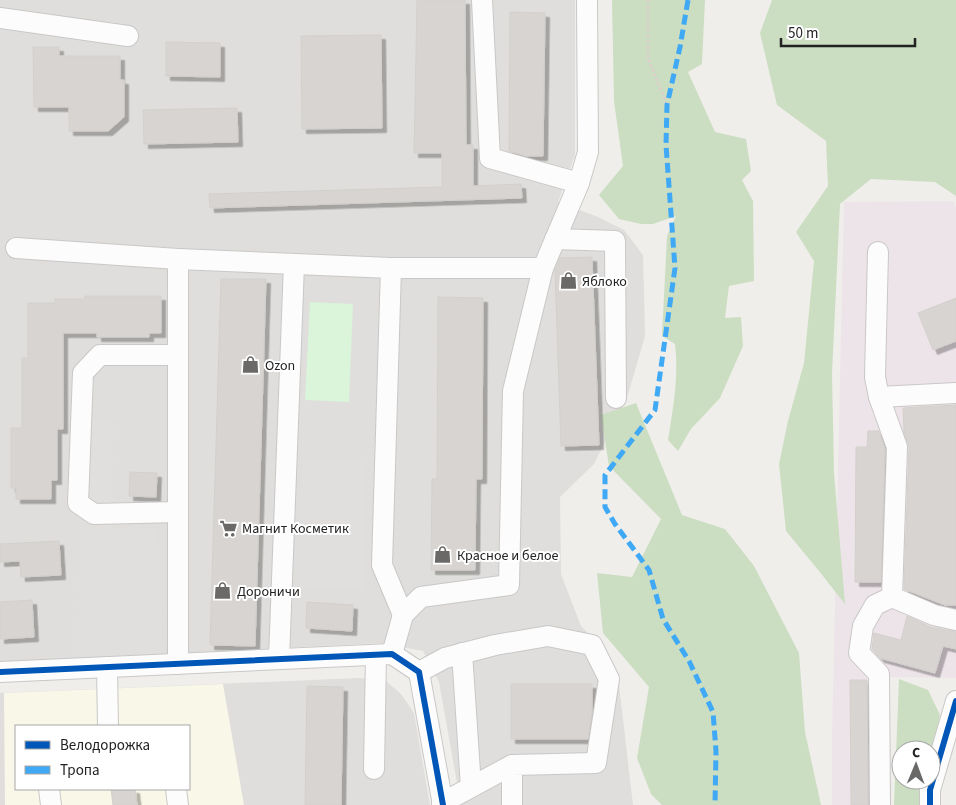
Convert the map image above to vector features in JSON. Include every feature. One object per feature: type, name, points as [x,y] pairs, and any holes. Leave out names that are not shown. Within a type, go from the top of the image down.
[{"type":"street","points":[[482,0],[490,158],[579,183]]},
{"type":"street","points":[[374,769],[384,654],[402,615],[421,597],[509,586],[513,391],[543,268],[579,183],[588,152],[587,0]]},
{"type":"street","points":[[0,18],[128,36]]},
{"type":"street","points":[[555,239],[615,241],[616,398]]},
{"type":"street","points":[[16,248],[178,259],[391,268],[543,268]]},
{"type":"street","points":[[878,252],[875,378],[879,396],[897,447],[892,597]]},
{"type":"street","points":[[178,259],[178,664]]},
{"type":"street","points":[[279,659],[294,264]]},
{"type":"street","points":[[391,268],[382,565],[402,615]]},
{"type":"street","points":[[178,355],[100,355],[83,372],[78,503],[94,514],[178,512]]},
{"type":"street","points":[[879,396],[956,393]]},
{"type":"street","points":[[880,805],[879,674],[859,653],[864,626],[875,605],[892,597],[934,615],[956,620]]},
{"type":"street","points":[[548,636],[592,645],[609,679],[596,763],[512,765],[442,804],[419,672],[445,658],[462,653],[548,636]]},
{"type":"street","points":[[462,653],[471,787]]},
{"type":"street","points":[[0,672],[384,654],[419,672]]},
{"type":"street","points":[[107,667],[108,725]]},
{"type":"street","points":[[930,805],[930,790],[956,701]]},
{"type":"street","points":[[512,765],[512,805]]},
{"type":"street","points":[[49,790],[51,805]]},
{"type":"street","points":[[176,790],[178,805]]},
{"type":"path","points":[[648,0],[648,58],[667,105]]},
{"type":"shaded area","points":[[0,0],[575,0],[575,155],[558,202],[598,217],[624,230],[643,255],[645,336],[627,398],[594,464],[560,497],[561,574],[581,626],[609,655],[619,685],[633,805],[461,805],[439,682],[423,651],[381,643],[0,662]]},
{"type":"shaded area","points":[[953,201],[956,208],[956,678],[889,677],[890,805],[832,805],[844,202]]},
{"type":"shaded area","points":[[80,419],[113,422],[112,528],[158,530],[162,654],[79,658]]},
{"type":"shaded area","points":[[302,459],[365,460],[363,590],[300,589]]},
{"type":"shaded area","points":[[359,678],[386,681],[401,694],[414,713],[430,805],[0,805],[0,693]]},
{"type":"shaded area","points":[[223,684],[244,805],[5,805],[4,693]]},
{"type":"green space","points":[[612,0],[705,0],[702,64],[688,72],[715,132],[746,139],[751,171],[742,180],[753,201],[754,281],[729,286],[725,318],[741,317],[743,346],[720,398],[691,429],[678,451],[668,440],[676,380],[675,344],[662,336],[667,236],[676,216],[653,224],[641,224],[619,219],[599,195],[623,166],[614,101]]},
{"type":"green space","points":[[772,0],[956,0],[956,196],[935,182],[871,179],[840,204],[832,374],[834,473],[845,604],[786,531],[779,464],[788,421],[804,363],[814,261],[796,232],[828,186],[826,141],[777,105],[760,33]]},
{"type":"green space","points":[[310,302],[353,304],[349,402],[305,400]]},
{"type":"green space","points":[[636,403],[682,515],[725,529],[754,566],[799,653],[805,732],[821,805],[662,805],[651,794],[637,758],[649,687],[603,633],[597,573],[632,577],[661,519],[609,466],[601,415]]},
{"type":"green space","points":[[899,679],[928,690],[940,715],[935,740],[897,740]]},
{"type":"green space","points":[[895,790],[924,790],[922,805],[894,805]]},
{"type":"building","points":[[417,0],[465,0],[466,145],[473,145],[473,186],[521,184],[522,198],[210,208],[209,194],[442,187],[442,153],[414,153]]},
{"type":"building","points":[[510,12],[545,13],[543,156],[526,156],[509,151]]},
{"type":"building","points":[[381,35],[382,128],[302,129],[301,36]]},
{"type":"building","points":[[166,42],[220,43],[220,77],[166,76]]},
{"type":"building","points":[[33,47],[59,47],[59,56],[120,56],[120,80],[124,80],[124,117],[108,131],[69,131],[69,107],[34,107]]},
{"type":"building","points":[[237,108],[238,142],[144,144],[143,110]]},
{"type":"building","points":[[592,257],[599,445],[561,446],[555,271],[560,258]]},
{"type":"building","points":[[221,279],[266,279],[255,646],[210,645]]},
{"type":"building","points":[[85,296],[161,296],[161,333],[149,333],[149,337],[97,337],[97,333],[63,333],[63,429],[57,429],[57,480],[51,480],[51,499],[16,499],[16,488],[11,488],[11,428],[22,428],[22,358],[28,358],[28,303],[55,303],[55,299],[85,299]]},
{"type":"building","points":[[438,297],[483,298],[482,479],[476,479],[475,570],[431,570],[432,479],[437,479]]},
{"type":"building","points":[[956,298],[956,341],[933,350],[918,313]]},
{"type":"building","points":[[956,405],[956,605],[945,605],[904,589],[909,447],[904,432],[903,408]]},
{"type":"building","points":[[868,431],[879,431],[885,449],[881,582],[855,582],[856,447],[867,447]]},
{"type":"building","points":[[130,472],[157,473],[156,497],[129,496]]},
{"type":"building","points":[[59,541],[61,575],[21,577],[20,561],[0,562],[0,544]]},
{"type":"building","points":[[32,600],[34,637],[0,639],[0,602]]},
{"type":"building","points":[[307,602],[353,605],[352,631],[306,628]]},
{"type":"building","points":[[907,616],[931,627],[956,632],[956,649],[943,646],[935,673],[880,658],[872,649],[874,633],[901,640]]},
{"type":"building","points":[[850,680],[867,680],[868,805],[851,805]]},
{"type":"building","points":[[511,684],[592,684],[592,713],[588,739],[511,739]]},
{"type":"building","points":[[307,686],[343,687],[341,805],[305,805]]},
{"type":"building","points":[[111,790],[135,790],[137,805],[113,805]]},
{"type":"marked path","points":[[688,0],[667,105],[666,145],[675,268],[655,410],[605,475],[605,507],[615,524],[649,570],[663,619],[689,661],[713,712],[716,751],[715,805]]},
{"type":"cycle path","points":[[0,672],[392,654],[419,672],[443,805]]},
{"type":"cycle path","points":[[930,805],[930,790],[956,701]]},
{"type":"place","name":"Яблоко","points":[[568,281]]},
{"type":"place","name":"Ozon","points":[[251,365]]},
{"type":"place","name":"Магнит Косметик","points":[[228,528]]},
{"type":"place","name":"Красное и белое","points":[[443,555]]},
{"type":"place","name":"Дороничи","points":[[223,591]]}]
